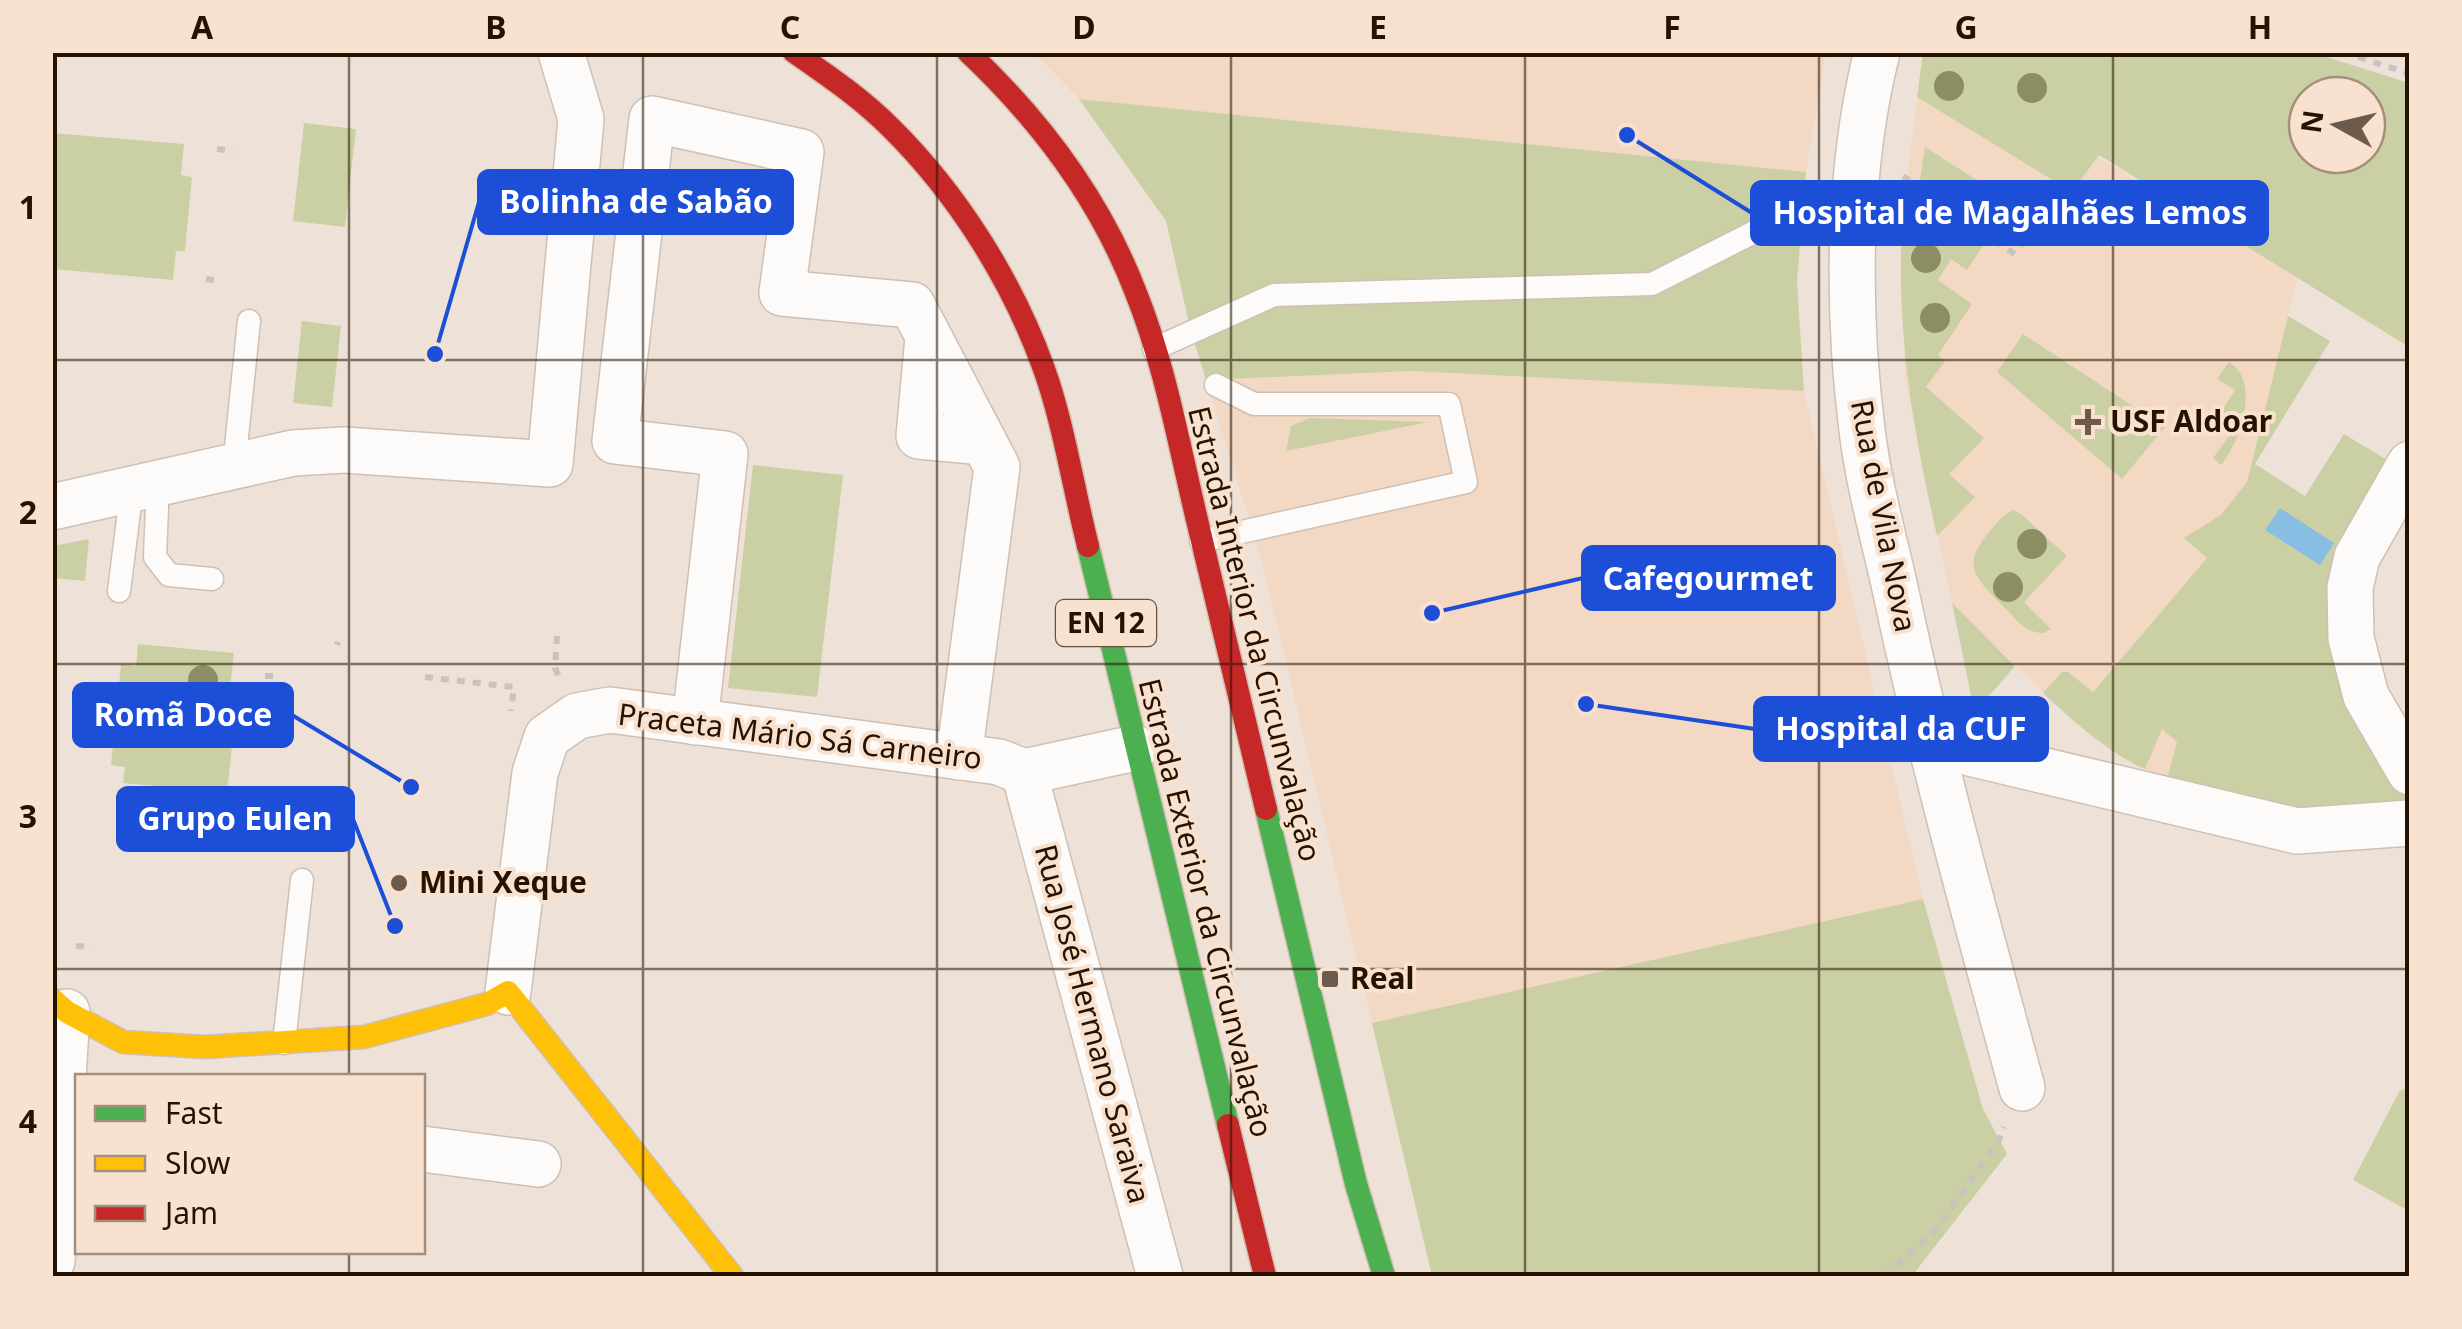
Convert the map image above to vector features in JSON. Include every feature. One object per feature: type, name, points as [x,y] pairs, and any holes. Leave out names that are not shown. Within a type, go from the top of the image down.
[{"type":"main road","name":"Estrada Exterior da Circunvalação","points":[[794,52],[857,97],[947,190],[1022,313],[1045,370],[1264,1276]]},
{"type":"main road","name":"Estrada Interior da Circunvalação","points":[[968,52],[1026,110],[1102,215],[1136,293],[1201,540],[1356,1184],[1384,1276]]},
{"type":"main road","points":[[60,1006],[123,1042],[205,1047],[364,1037],[487,1004],[508,992],[732,1276]]},
{"type":"street","points":[[52,507],[292,453],[344,450],[550,464],[581,119],[561,52]]},
{"type":"street","name":"Rua de Vila Nova","points":[[1877,52],[1862,146],[1852,303],[1862,434],[1927,739],[2022,1088]]},
{"type":"street","points":[[695,722],[725,454],[615,441],[652,119],[801,152],[782,293],[912,305],[997,467],[959,757]]},
{"type":"street","points":[[2410,464],[2357,557],[2350,588],[2351,638],[2366,696],[2410,772]]},
{"type":"street","name":"Praceta Mário Sá Carneiro","points":[[547,738],[577,716],[610,710],[999,762],[1024,772],[1135,748]]},
{"type":"street","points":[[508,992],[535,773],[547,738]]},
{"type":"street","points":[[1927,739],[1970,753],[2297,831],[2410,824]]},
{"type":"street","name":"Rua José Hermano Saraiva","points":[[1024,772],[1160,1276]]},
{"type":"street","points":[[52,1262],[56,1196],[70,1104],[60,1006]]},
{"type":"street","points":[[425,1149],[538,1164]]},
{"type":"lane","points":[[1153,349],[1274,295],[1652,284],[1770,224]]},
{"type":"lane","points":[[234,466],[248,321]]},
{"type":"lane","points":[[1201,540],[1466,482],[1449,404],[1254,404],[1216,385]]},
{"type":"lane","points":[[145,485],[155,557],[169,576],[212,579]]},
{"type":"lane","points":[[120,591],[145,485]]},
{"type":"lane","points":[[284,1043],[302,880]]},
{"type":"path","points":[[2343,52],[2410,74]]},
{"type":"path","points":[[1862,146],[2016,255]]},
{"type":"path","points":[[217,149],[233,150]]},
{"type":"path","points":[[206,280],[220,282]]},
{"type":"path","points":[[555,668],[557,636]]},
{"type":"path","points":[[265,676],[276,676]]},
{"type":"path","points":[[426,677],[514,687],[509,733],[547,738]]},
{"type":"path","points":[[76,946],[92,947]]},
{"type":"path","points":[[1884,1276],[1934,1232],[1998,1142],[2022,1088]]},
{"type":"shaded area","points":[[1034,53],[1826,53],[1806,172],[1079,99]]},
{"type":"shaded area","name":"USF Aldoar","points":[[1923,53],[2298,276],[2233,538],[2167,779],[2126,761],[2069,717],[1952,603],[1905,379],[1902,218]]},
{"type":"shaded area","points":[[1411,371],[1804,391],[1923,899],[1372,1023],[1261,558],[1206,380]]},
{"type":"green space","points":[[1923,53],[2314,53],[2384,75],[2287,75],[2287,175],[2387,175],[2387,76],[2409,83],[2409,347],[2099,155],[2072,192],[1917,97]]},
{"type":"green space","points":[[1079,99],[1806,172],[1797,282],[1804,391],[1411,371],[1206,380],[1166,221]]},
{"type":"green space","points":[[304,123],[356,129],[345,227],[293,221]]},
{"type":"green space","points":[[52,133],[184,144],[181,175],[192,177],[185,251],[176,251],[173,280],[53,269]]},
{"type":"green space","points":[[1925,147],[2041,221],[2022,248],[1920,180]]},
{"type":"green space","points":[[1905,191],[1984,244],[1967,270],[1951,259],[1938,280],[1972,304],[1938,355],[1945,361],[1926,387],[1984,438],[1949,474],[1975,497],[1937,536],[1906,365],[1901,279]]},
{"type":"green space","points":[[2288,316],[2330,341],[2255,464],[2305,496],[2344,434],[2394,464],[2338,564],[2409,790],[2408,805],[2292,817],[2167,779],[2177,742],[2162,729],[2145,769],[2104,745],[2043,693],[2062,672],[2068,672],[2093,692],[2207,558],[2184,538],[2221,515],[2247,482]]},
{"type":"green space","points":[[302,321],[341,326],[332,407],[293,403]]},
{"type":"green space","points":[[2023,334],[2165,427],[2122,479],[1997,372]]},
{"type":"green space","points":[[2229,362],[2239,371],[2246,397],[2241,427],[2221,465],[2213,458],[2229,436],[2213,425],[2235,390],[2217,379]]},
{"type":"green space","points":[[1310,418],[1428,422],[1286,451],[1291,426]]},
{"type":"green space","points":[[753,465],[843,475],[817,697],[728,688]]},
{"type":"green space","points":[[2013,510],[2067,556],[2024,602],[2051,629],[2044,633],[2022,626],[1976,573],[1975,554],[1980,543]]},
{"type":"green space","points":[[89,539],[85,581],[53,578],[53,546]]},
{"type":"green space","points":[[1952,603],[2015,666],[1982,704],[1972,700]]},
{"type":"green space","points":[[138,644],[234,653],[230,689],[238,691],[227,793],[123,783],[125,767],[111,765],[121,664],[136,666]]},
{"type":"green space","points":[[1923,899],[1983,1109],[2007,1154],[1912,1276],[1432,1276],[1372,1023]]},
{"type":"green space","points":[[2409,1086],[2409,1211],[2353,1180],[2399,1092]]},
{"type":"water","points":[[2280,508],[2334,543],[2320,565],[2265,530]]},
{"type":"traffic: fast","points":[[1088,546],[1228,1125]]},
{"type":"traffic: fast","points":[[1266,809],[1356,1184],[1384,1276]]},
{"type":"traffic: slow","points":[[52,999],[67,1012],[123,1042],[205,1047],[364,1037],[487,1004],[508,992],[732,1276]]},
{"type":"traffic: jam","points":[[794,52],[844,87],[890,127],[938,180],[980,239],[1016,303],[1051,389],[1088,546]]},
{"type":"traffic: jam","points":[[968,52],[1020,105],[1066,163],[1105,225],[1136,293],[1171,405],[1266,809]]},
{"type":"traffic: jam","points":[[1228,1125],[1265,1276]]},
{"type":"place","name":"Hospital de Magalhães Lemos","points":[[1627,135]]},
{"type":"place","name":"Bolinha de Sabão","points":[[435,354]]},
{"type":"place","name":"USF Aldoar","points":[[2088,422]]},
{"type":"place","name":"Cafegourmet","points":[[1432,613]]},
{"type":"place","name":"Hospital da CUF","points":[[1586,704]]},
{"type":"place","name":"Romã Doce","points":[[411,787]]},
{"type":"place","name":"Mini Xeque","points":[[399,883]]},
{"type":"place","name":"Grupo Eulen","points":[[395,926]]},
{"type":"place","name":"Real","points":[[1330,979]]}]
